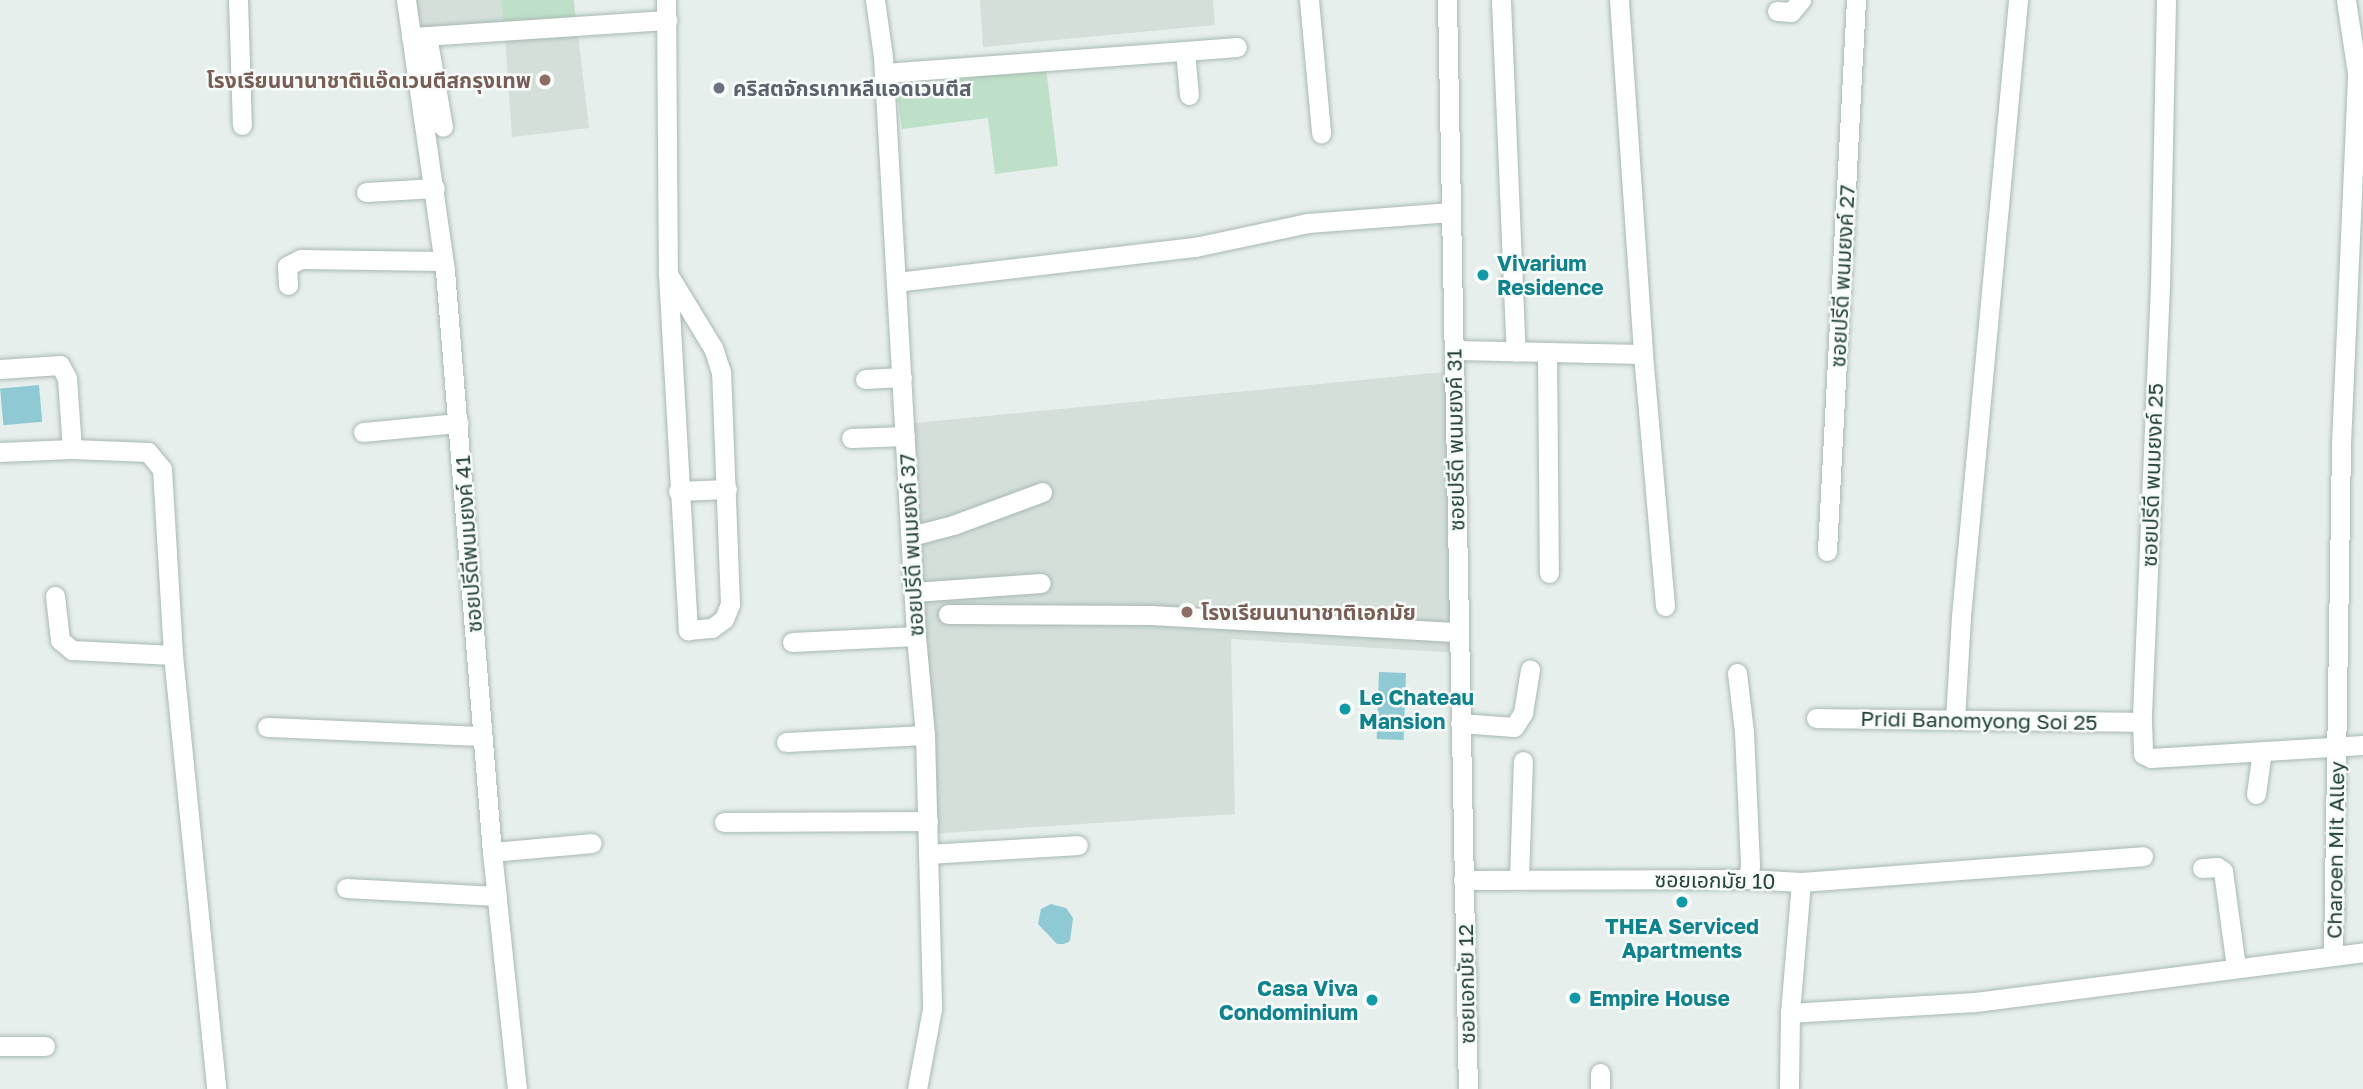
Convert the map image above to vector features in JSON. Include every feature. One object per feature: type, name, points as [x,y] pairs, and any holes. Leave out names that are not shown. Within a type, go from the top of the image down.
[{"type":"street","points":[[238,0],[242,125]]},
{"type":"street","name":"ซอยปรีดีพนมยงค์ 41","points":[[406,0],[419,37],[443,261],[459,423],[492,852],[517,1089]]},
{"type":"street","points":[[666,0],[668,274],[678,491],[688,630],[712,628],[724,619],[730,604],[727,489],[719,361],[668,274]]},
{"type":"street","name":"ซอยปรีดี พนมยงค์ 37","points":[[875,0],[884,73],[916,636],[925,735],[932,1009],[917,1089]]},
{"type":"street","points":[[1309,0],[1321,134]]},
{"type":"street","name":"ซอยปรีดี พนมยงค์ 31","points":[[1447,0],[1463,880]]},
{"type":"street","points":[[1619,0],[1643,354],[1665,606]]},
{"type":"street","points":[[1777,11],[1791,12],[1801,0]]},
{"type":"street","name":"ซอยปรีดี พนมยงค์ 27","points":[[1826,551],[1856,0]]},
{"type":"street","points":[[1955,720],[1961,616],[2018,0]]},
{"type":"street","name":"ซอยปรีดี พนมยงค์ 25","points":[[2166,0],[2160,285],[2142,722],[2145,757],[2363,745]]},
{"type":"street","points":[[2338,746],[2341,444],[2359,100],[2346,0]]},
{"type":"street","points":[[1501,1],[1516,352]]},
{"type":"street","points":[[443,127],[419,37],[667,20]]},
{"type":"street","points":[[884,73],[1237,47]]},
{"type":"street","points":[[1185,51],[1189,95]]},
{"type":"street","points":[[366,192],[435,188]]},
{"type":"street","points":[[897,282],[1195,247],[1308,223],[1451,212]]},
{"type":"street","points":[[288,285],[287,266],[301,259],[443,261]]},
{"type":"street","points":[[1454,350],[1643,354]]},
{"type":"street","points":[[1547,352],[1549,573]]},
{"type":"street","points":[[0,369],[60,365],[67,378],[72,449]]},
{"type":"street","points":[[865,379],[902,377]]},
{"type":"street","points":[[363,432],[459,423]]},
{"type":"street","points":[[851,438],[905,436]]},
{"type":"street","points":[[0,452],[72,449],[148,452],[158,461],[164,480],[173,655],[216,1089]]},
{"type":"street","points":[[678,491],[727,489]]},
{"type":"street","points":[[911,536],[1042,492]]},
{"type":"street","points":[[914,592],[1041,583]]},
{"type":"street","points":[[55,596],[60,640],[72,650],[173,655]]},
{"type":"street","points":[[948,614],[1151,615],[1459,632]]},
{"type":"street","points":[[792,642],[916,636]]},
{"type":"street","points":[[1460,723],[1514,727],[1523,713],[1530,670]]},
{"type":"street","points":[[1737,673],[1744,732],[1750,865],[1748,879]]},
{"type":"street","name":"Pridi Banomyong Soi 25","points":[[1816,718],[2142,722]]},
{"type":"street","points":[[267,727],[482,736]]},
{"type":"street","points":[[786,742],[925,735]]},
{"type":"street","name":"Charoen Mit Alley","points":[[2333,954],[2338,746]]},
{"type":"street","points":[[2256,794],[2262,751]]},
{"type":"street","points":[[1519,879],[1523,761]]},
{"type":"street","points":[[724,822],[928,821]]},
{"type":"street","points":[[492,852],[592,843]]},
{"type":"street","points":[[928,854],[1078,845]]},
{"type":"street","points":[[1801,882],[2144,856]]},
{"type":"street","points":[[2202,868],[2217,867],[2223,871],[2236,967]]},
{"type":"street","name":"ซอยเอกมัย 10","points":[[1463,880],[1748,879],[1801,882],[1790,1013],[1790,1089]]},
{"type":"street","name":"ซอยเอกมัย 12","points":[[1463,880],[1468,1089]]},
{"type":"street","points":[[346,888],[497,896]]},
{"type":"street","points":[[1790,1013],[1975,1002],[2363,951]]},
{"type":"street","points":[[0,1046],[45,1046]]},
{"type":"shaded area","name":"โรงเรียนนานาชาติแอ๊ดเวนตีสกรุงเทพ","points":[[416,0],[574,0],[589,128],[512,137],[504,24],[419,31]]},
{"type":"shaded area","points":[[980,0],[1213,0],[1215,25],[983,47]]},
{"type":"shaded area","name":"โรงเรียนนานาชาติเอกมัย","points":[[1454,371],[1459,653],[1231,639],[1235,814],[928,834],[904,424]]},
{"type":"green space","points":[[501,0],[573,0],[576,25],[505,32]]},
{"type":"green space","points":[[1046,68],[1058,166],[995,174],[988,118],[902,129],[896,87]]},
{"type":"water","points":[[39,385],[42,422],[3,425],[0,388]]},
{"type":"water","points":[[1379,672],[1406,673],[1404,740],[1377,739]]},
{"type":"water","points":[[1051,904],[1066,908],[1073,918],[1070,941],[1064,944],[1057,944],[1038,924],[1041,909]]},
{"type":"place","name":"โรงเรียนนานาชาติแอ๊ดเวนตีสกรุงเทพ","points":[[545,80]]},
{"type":"place","name":"คริสตจักรเกาหลีแอดเวนตีส","points":[[719,88]]},
{"type":"place","name":"Vivarium Residence","points":[[1483,275]]},
{"type":"place","name":"โรงเรียนนานาชาติเอกมัย","points":[[1187,612]]},
{"type":"place","name":"Le Chateau Mansion","points":[[1345,709]]},
{"type":"place","name":"THEA Serviced Apartments","points":[[1682,902]]},
{"type":"place","name":"Empire House","points":[[1575,998]]},
{"type":"place","name":"Casa Viva Condominium","points":[[1372,1000]]}]
